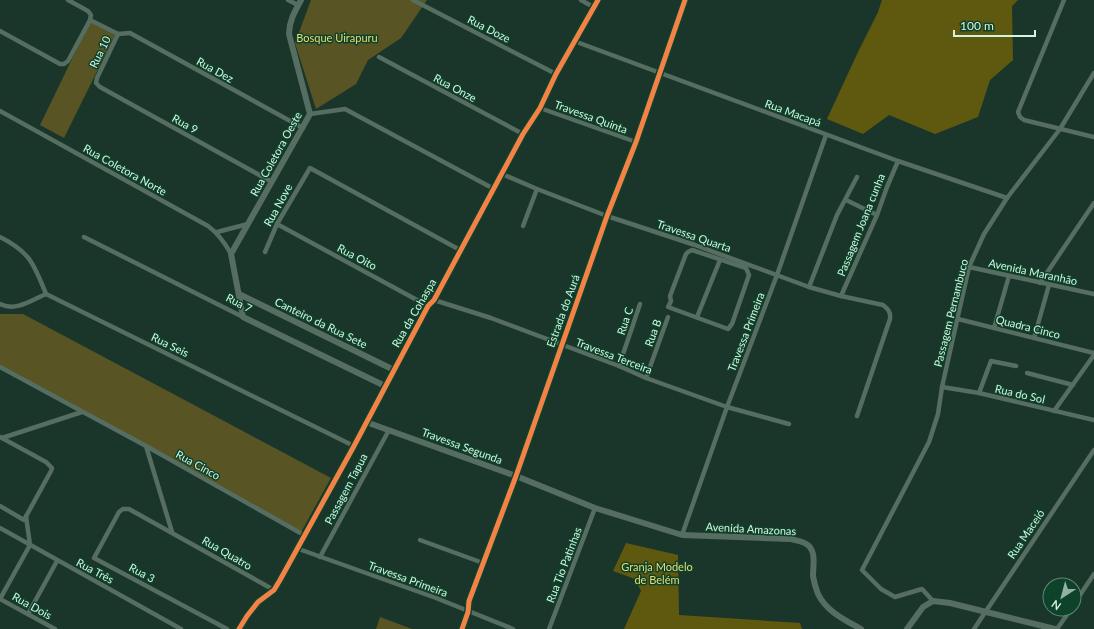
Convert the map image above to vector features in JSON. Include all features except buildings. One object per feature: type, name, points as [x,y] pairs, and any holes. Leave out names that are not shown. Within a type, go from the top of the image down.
[{"type":"street","points":[[0,31],[60,64],[64,64],[68,61],[92,15],[88,11],[68,0]]},
{"type":"street","points":[[288,0],[300,3]]},
{"type":"street","name":"Rua Doze","points":[[413,0],[556,74]]},
{"type":"street","points":[[582,0],[595,8]]},
{"type":"street","name":"Rua da Cohaspa","points":[[239,629],[258,602],[274,590],[354,446],[428,306],[434,300],[522,134],[540,108],[556,74],[574,41],[595,8],[598,0]]},
{"type":"street","name":"Estrada do Aurá","points":[[462,629],[468,612],[469,601],[516,476],[561,345],[607,216],[636,142],[685,0]]},
{"type":"street","points":[[1064,0],[1018,112],[1020,117],[1024,120],[1094,136]]},
{"type":"street","name":"Rua Coletora Oeste","points":[[232,254],[310,114],[289,34],[291,19],[300,3]]},
{"type":"street","name":"Rua Dez","points":[[90,20],[118,34],[130,33],[303,128]]},
{"type":"street","name":"Rua 10","points":[[97,78],[118,34]]},
{"type":"street","name":"Rua Macapá","points":[[574,41],[826,135],[1007,198]]},
{"type":"street","name":"Rua Onze","points":[[379,57],[522,134]]},
{"type":"street","name":"Passagem Pernambuco","points":[[934,601],[922,589],[895,597],[881,589],[862,570],[929,442],[938,414],[942,387],[969,267],[984,234],[1007,198],[1060,128],[1094,73]]},
{"type":"street","name":"Rua 9","points":[[97,78],[96,83],[100,87],[272,182]]},
{"type":"street","name":"Travessa Quinta","points":[[540,108],[636,142]]},
{"type":"street","points":[[310,114],[345,109],[494,189]]},
{"type":"street","name":"Rua Coletora Norte","points":[[0,111],[208,226],[217,232],[232,254]]},
{"type":"street","name":"Travessa Primeira","points":[[682,535],[727,407],[777,275],[826,135]]},
{"type":"street","name":"Passagem Joana cunha","points":[[842,296],[877,215],[886,187],[898,161]]},
{"type":"street","name":"Rua Nove","points":[[265,252],[277,224],[310,168],[460,250]]},
{"type":"street","name":"Travessa Quarta","points":[[502,174],[607,216],[695,245],[809,287],[883,305],[891,314],[890,319],[857,416]]},
{"type":"street","points":[[809,287],[837,215],[858,177]]},
{"type":"street","points":[[523,226],[537,189]]},
{"type":"street","points":[[846,200],[877,215]]},
{"type":"street","points":[[1040,283],[1094,202]]},
{"type":"street","points":[[217,232],[248,224]]},
{"type":"street","name":"Rua Oito","points":[[277,224],[428,306]]},
{"type":"street","points":[[0,237],[14,244],[30,258],[46,294],[21,306],[13,307],[0,304]]},
{"type":"street","name":"Rua 7","points":[[84,237],[385,386]]},
{"type":"street","points":[[692,250],[746,268],[749,275],[732,324],[728,329],[668,307],[671,301],[670,296],[686,254],[692,250],[695,245]]},
{"type":"street","points":[[232,254],[243,317]]},
{"type":"street","points":[[696,318],[720,260]]},
{"type":"street","name":"Avenida Maranhão","points":[[969,267],[1094,294]]},
{"type":"street","points":[[994,328],[1009,276]]},
{"type":"street","points":[[1034,338],[1049,285]]},
{"type":"street","name":"Rua Seis","points":[[46,294],[354,446]]},
{"type":"street","name":"Canteiro da Rua Sete","points":[[239,294],[394,370]]},
{"type":"street","name":"Travessa Terceira","points":[[434,300],[491,318],[619,366],[646,378],[727,407],[789,424]]},
{"type":"street","name":"Rua C","points":[[619,366],[640,304]]},
{"type":"street","name":"Rua B","points":[[646,378],[668,317]]},
{"type":"street","name":"Quadra Cinco","points":[[958,319],[1094,354]]},
{"type":"street","points":[[1054,411],[1094,354]]},
{"type":"street","points":[[979,394],[991,361],[1016,366]]},
{"type":"street","name":"Rua Cinco","points":[[0,367],[146,446],[304,535]]},
{"type":"street","points":[[1027,373],[1073,384]]},
{"type":"street","name":"Rua do Sol","points":[[942,387],[1094,420]]},
{"type":"street","points":[[1,437],[82,412]]},
{"type":"street","name":"Travessa Segunda","points":[[366,422],[516,476],[595,508]]},
{"type":"street","name":"Passagem Tapua","points":[[320,557],[389,430]]},
{"type":"street","points":[[0,506],[24,520],[52,468],[46,462],[1,437]]},
{"type":"street","points":[[146,446],[172,532]]},
{"type":"street","name":"Rua Maceió","points":[[974,629],[1094,450]]},
{"type":"street","name":"Avenida Amazonas","points":[[595,508],[682,535],[791,539],[802,542],[808,545],[813,554],[813,578],[824,603],[831,610],[861,629]]},
{"type":"street","name":"Rua Tio Patinhas","points":[[549,629],[595,508]]},
{"type":"street","name":"Rua Quatro","points":[[119,512],[123,509],[129,509],[274,590]]},
{"type":"street","name":"Rua 3","points":[[119,512],[94,558],[227,629]]},
{"type":"street","points":[[0,599],[30,545],[26,516]]},
{"type":"street","name":"Rua Três","points":[[0,528],[181,629]]},
{"type":"street","points":[[420,540],[483,563]]},
{"type":"street","name":"Travessa Primeira","points":[[296,548],[436,598],[513,629]]},
{"type":"street","points":[[28,614],[57,561]]},
{"type":"street","points":[[1082,592],[1094,574]]},
{"type":"street","name":"Rua Dois","points":[[0,599],[55,629]]},
{"type":"street","points":[[907,629],[923,607],[934,601],[950,603],[1056,629],[1065,617]]},
{"type":"green space","name":"Bosque Uirapuru","points":[[311,0],[427,0],[401,38],[368,60],[356,84],[316,109],[295,43]]},
{"type":"green space","points":[[882,0],[1018,0],[1012,6],[1013,60],[990,80],[978,117],[935,134],[889,115],[863,134],[827,119],[878,12]]},
{"type":"green space","points":[[90,22],[115,35],[64,138],[40,125]]},
{"type":"green space","points":[[0,314],[23,314],[331,478],[300,534],[0,365]]},
{"type":"green space","name":"Granja Modelo de Belém","points":[[626,543],[678,555],[679,615],[800,623],[802,629],[624,629],[641,591],[635,579],[613,571]]},
{"type":"green space","points":[[380,617],[412,629],[376,629]]},
{"type":"cycle path","points":[[239,629],[258,602],[274,590],[280,580],[354,446],[428,306],[434,300],[523,134],[540,108],[556,74],[598,0]]},
{"type":"cycle path","points":[[462,629],[468,612],[469,601],[516,476],[607,216],[636,142],[685,0]]}]
